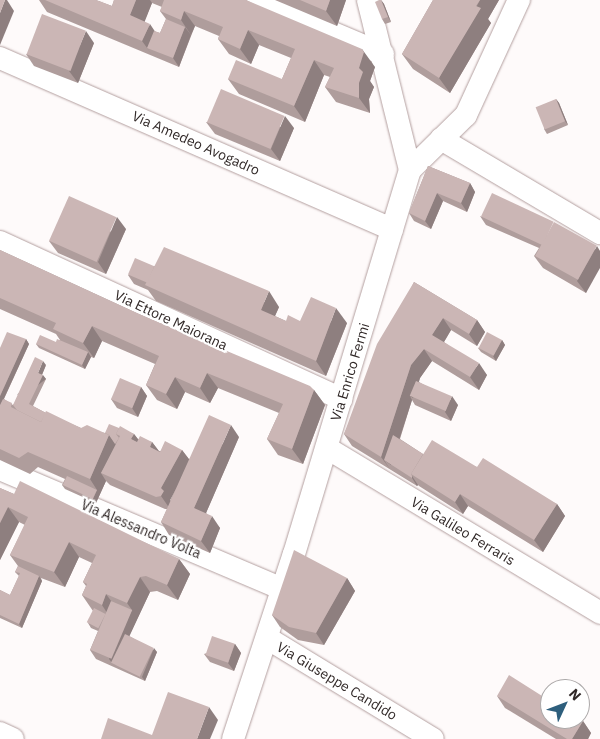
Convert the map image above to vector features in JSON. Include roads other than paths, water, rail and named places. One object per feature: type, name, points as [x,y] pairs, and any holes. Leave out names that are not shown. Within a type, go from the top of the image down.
[{"type":"street","points":[[255,0],[383,54]]},
{"type":"street","points":[[368,0],[383,54],[410,170]]},
{"type":"street","points":[[410,170],[466,115],[519,0]]},
{"type":"street","name":"Via Amedeo Avogadro","points":[[0,58],[392,229]]},
{"type":"street","points":[[441,140],[600,233]]},
{"type":"street","name":"Via Enrico Fermi","points":[[233,739],[327,448],[410,170]]},
{"type":"street","name":"Via Ettore Maiorana","points":[[0,242],[342,399]]},
{"type":"street","name":"Via Galileo Ferraris","points":[[327,448],[600,613]]},
{"type":"street","name":"Via Alessandro Volta","points":[[0,469],[283,589]]},
{"type":"street","name":"Via Giuseppe Candido","points":[[266,638],[433,739]]},
{"type":"street","points":[[0,733],[13,739]]}]
